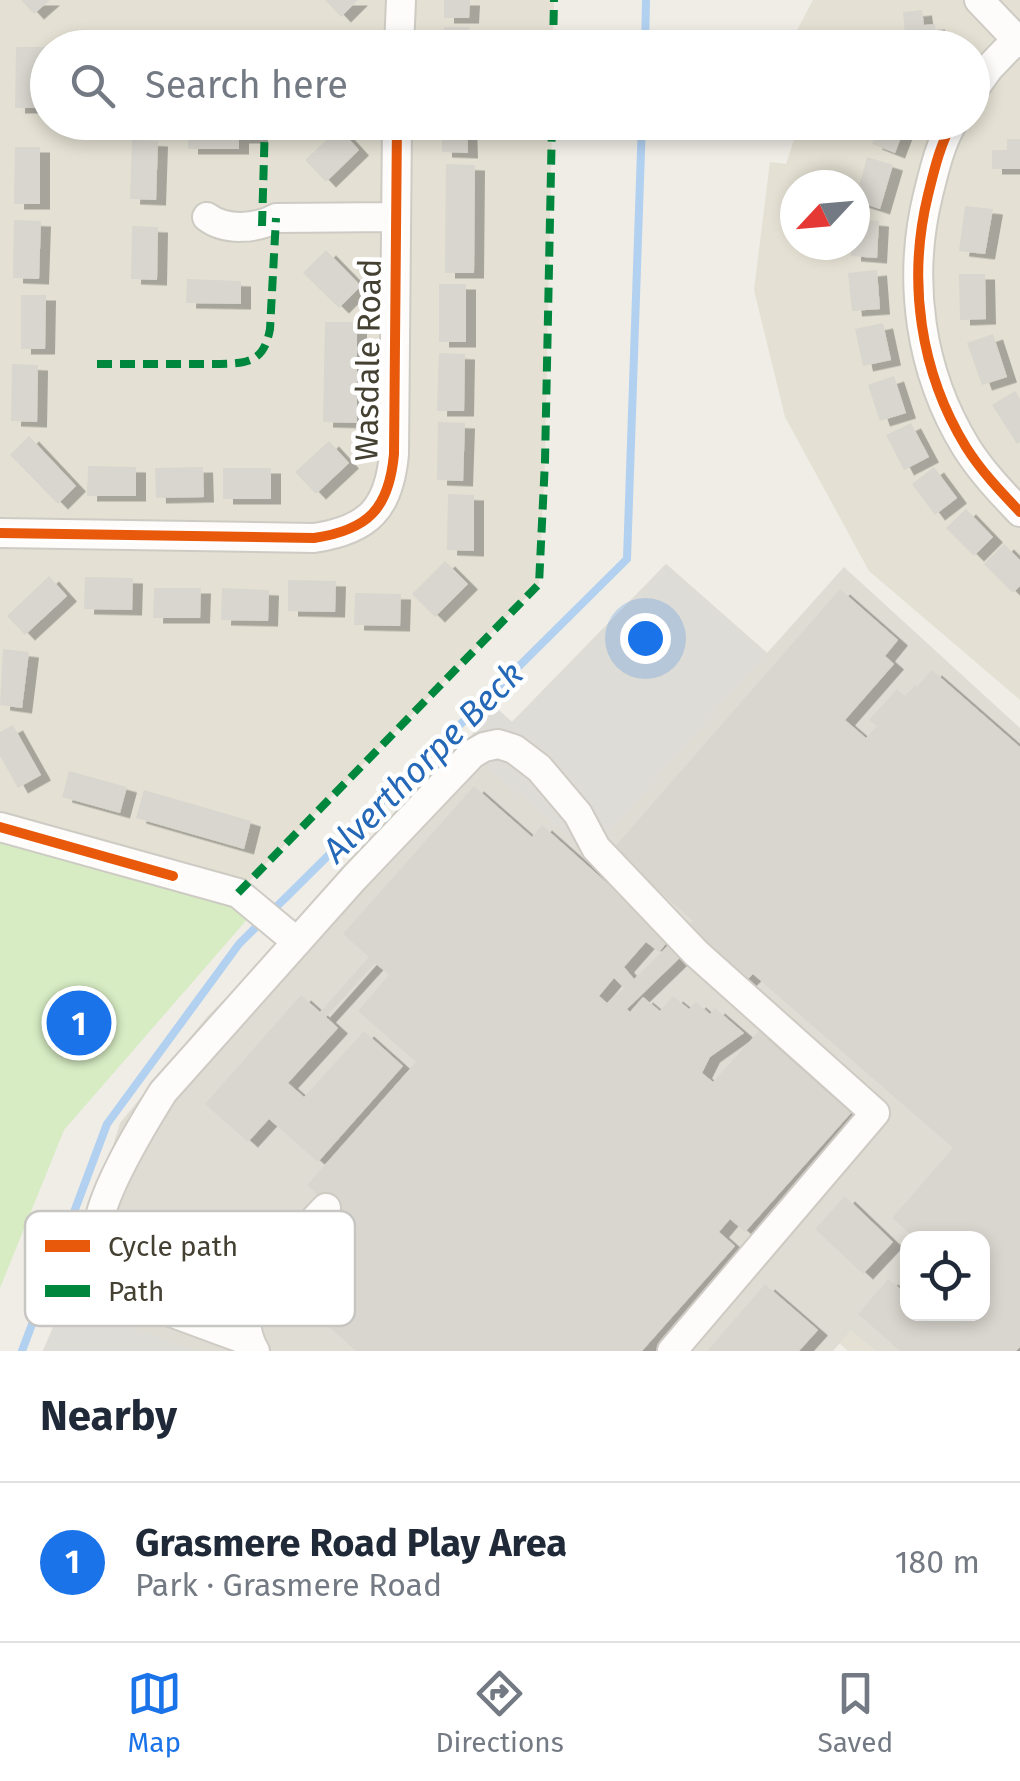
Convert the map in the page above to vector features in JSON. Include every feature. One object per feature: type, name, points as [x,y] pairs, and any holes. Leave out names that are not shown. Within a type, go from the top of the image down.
[{"type":"street","points":[[400,30],[401,0]]},
{"type":"street","points":[[979,0],[1018,41],[990,67]]},
{"type":"street","name":"Wasdale Road","points":[[0,533],[314,538],[338,534],[364,520],[384,499],[392,480],[397,140]]},
{"type":"street","points":[[946,140],[923,214],[918,260],[919,312],[927,355],[943,403],[967,449],[1020,512]]},
{"type":"street","points":[[207,216],[218,225],[262,226],[276,218],[395,217]]},
{"type":"street","points":[[102,1211],[140,1128],[163,1092],[354,878],[472,754],[498,744],[539,768],[578,814],[596,848],[696,953],[876,1113],[672,1351]]},
{"type":"street","points":[[0,827],[238,893],[297,942]]},
{"type":"street","points":[[323,1211],[326,1208]]},
{"type":"street","points":[[204,1326],[252,1346]]},
{"type":"shaded area","points":[[0,0],[554,0],[553,30],[30,30],[30,140],[552,140],[545,461],[539,584],[238,893],[0,827]]},
{"type":"shaded area","points":[[813,0],[1020,0],[1020,700],[869,571],[785,417],[754,290],[770,162],[786,164],[794,140],[990,140],[990,30],[797,30]]},
{"type":"shaded area","points":[[666,564],[767,653],[844,567],[1020,728],[1020,1351],[876,1351],[851,1330],[833,1351],[43,1351],[54,1326],[355,1326],[355,1211],[92,1211],[120,1123],[207,1017],[436,787],[493,705],[512,722]]},
{"type":"shaded area","points":[[666,564],[767,653],[590,855],[463,747],[493,705],[512,722]]},
{"type":"shaded area","points":[[54,1326],[130,1326],[196,1351],[43,1351]]},
{"type":"shaded area","points":[[851,1329],[876,1351],[848,1351],[839,1343]]},
{"type":"green space","points":[[0,827],[238,893],[250,916],[64,1130],[31,1211],[25,1211],[25,1226],[0,1288]]},
{"type":"building","points":[[21,0],[50,0],[34,14]]},
{"type":"building","points":[[325,0],[358,0],[341,17]]},
{"type":"building","points":[[444,0],[470,0],[469,18],[444,18]]},
{"type":"building","points":[[922,10],[924,25],[935,24],[936,30],[904,30],[903,12]]},
{"type":"building","points":[[444,27],[469,27],[469,30]]},
{"type":"building","points":[[16,47],[30,47],[30,108],[15,108]]},
{"type":"building","points":[[1007,139],[1020,139],[1020,169],[992,169],[992,150],[1007,150]]},
{"type":"building","points":[[132,140],[158,141],[156,200],[130,199]]},
{"type":"building","points":[[188,140],[239,140],[239,149],[188,149]]},
{"type":"building","points":[[326,140],[350,140],[359,150],[326,182],[305,160]]},
{"type":"building","points":[[442,140],[468,140],[468,153],[442,152]]},
{"type":"building","points":[[873,140],[900,140],[895,153],[872,144]]},
{"type":"building","points":[[15,147],[40,147],[40,204],[14,204]]},
{"type":"building","points":[[867,157],[893,165],[880,209],[870,206],[870,170],[863,170]]},
{"type":"building","points":[[446,164],[475,165],[474,273],[445,273]]},
{"type":"building","points":[[965,206],[993,209],[985,254],[959,251]]},
{"type":"building","points":[[14,220],[41,221],[39,279],[13,278]]},
{"type":"building","points":[[870,220],[879,221],[877,258],[870,257]]},
{"type":"building","points":[[132,226],[158,227],[157,280],[131,279]]},
{"type":"building","points":[[326,250],[361,286],[339,308],[303,273]]},
{"type":"building","points":[[877,270],[880,309],[852,311],[848,273]]},
{"type":"building","points":[[959,274],[985,274],[986,319],[960,320]]},
{"type":"building","points":[[187,279],[241,281],[241,304],[186,303]]},
{"type":"building","points":[[439,284],[466,284],[466,342],[439,342]]},
{"type":"building","points":[[21,295],[46,295],[45,349],[21,349]]},
{"type":"building","points":[[325,322],[357,322],[357,423],[323,422]]},
{"type":"building","points":[[883,323],[891,360],[863,366],[855,329]]},
{"type":"building","points":[[993,334],[1007,377],[982,385],[967,343]]},
{"type":"building","points":[[439,353],[465,354],[464,411],[437,411]]},
{"type":"building","points":[[12,364],[38,365],[37,422],[11,421]]},
{"type":"building","points":[[894,376],[906,413],[880,421],[868,385]]},
{"type":"building","points":[[1015,391],[1020,399],[1017,444],[992,405]]},
{"type":"building","points":[[438,422],[465,423],[463,481],[437,480]]},
{"type":"building","points":[[911,423],[929,457],[904,470],[886,435]]},
{"type":"building","points":[[29,436],[76,486],[58,504],[10,455]]},
{"type":"building","points":[[329,441],[349,463],[316,494],[295,472]]},
{"type":"building","points":[[88,466],[136,467],[136,496],[87,496]]},
{"type":"building","points":[[203,467],[204,497],[156,498],[155,468]]},
{"type":"building","points":[[934,467],[957,498],[935,515],[912,484]]},
{"type":"building","points":[[223,468],[271,468],[271,499],[223,499]]},
{"type":"building","points":[[448,494],[474,495],[474,551],[447,550]]},
{"type":"building","points":[[966,509],[993,537],[974,556],[946,528]]},
{"type":"building","points":[[1004,544],[1020,560],[1020,586],[1013,593],[984,564]]},
{"type":"building","points":[[445,561],[468,584],[435,617],[412,594]]},
{"type":"building","points":[[49,576],[67,596],[25,635],[7,616]]},
{"type":"building","points":[[85,577],[133,578],[132,610],[84,609]]},
{"type":"building","points":[[288,580],[336,581],[335,612],[288,611]]},
{"type":"building","points":[[154,588],[201,588],[200,618],[153,618]]},
{"type":"building","points":[[222,588],[269,590],[268,621],[221,620]]},
{"type":"building","points":[[840,589],[898,640],[885,656],[894,664],[845,720],[866,738],[877,726],[869,720],[897,689],[905,696],[932,670],[1020,747],[1020,1347],[1016,1351],[900,1351],[858,1314],[888,1279],[900,1289],[900,1321],[990,1321],[990,1231],[907,1231],[892,1218],[953,1148],[753,974],[741,986],[693,945],[627,1009],[630,1012],[643,997],[660,1011],[673,996],[689,1009],[696,1002],[710,1014],[715,1008],[744,1033],[710,1057],[702,1073],[713,1082],[759,1031],[851,1113],[745,1232],[730,1219],[719,1232],[735,1246],[642,1351],[356,1351],[328,1326],[355,1326],[355,1211],[336,1211],[307,1185],[416,1062],[358,1011],[389,975],[375,963],[326,1017],[338,1028],[288,1083],[304,1097],[364,1031],[403,1066],[318,1162],[269,1119],[248,1142],[205,1104],[301,995],[320,1012],[369,957],[343,934],[474,786],[532,837],[542,825],[670,939],[659,952],[646,942],[624,967],[634,979],[693,921],[612,850]],"holes":[[[614,978],[624,988],[607,1003],[599,996]]]},
{"type":"building","points":[[355,593],[401,594],[400,626],[354,625]]},
{"type":"building","points":[[3,649],[29,652],[22,708],[0,705]]},
{"type":"building","points":[[13,725],[41,775],[18,788],[0,756],[0,732]]},
{"type":"building","points":[[69,771],[127,787],[120,813],[62,797]]},
{"type":"building","points":[[144,790],[251,821],[244,849],[136,818]]},
{"type":"building","points":[[845,1196],[893,1242],[863,1274],[815,1229]]},
{"type":"building","points":[[765,1284],[818,1330],[799,1351],[707,1351]]},
{"type":"waterway","name":"Alverthorpe Beck","points":[[645,30],[646,0]]},
{"type":"waterway","name":"Alverthorpe Beck","points":[[74,1211],[107,1124],[239,944],[627,559],[641,140]]},
{"type":"waterway","name":"Alverthorpe Beck","points":[[22,1351],[31,1326]]},
{"type":"marked path","points":[[553,30],[554,0]]},
{"type":"marked path","points":[[262,226],[264,140]]},
{"type":"marked path","points":[[238,893],[539,584],[552,140]]},
{"type":"marked path","points":[[97,364],[231,364],[259,354],[270,329],[276,218]]},
{"type":"cycle path","points":[[0,533],[314,538],[349,529],[372,514],[387,489],[394,454],[397,140]]},
{"type":"cycle path","points":[[944,140],[928,195],[919,260],[919,293],[928,357],[950,418],[966,447],[1020,512]]},
{"type":"cycle path","points":[[0,827],[173,876]]},
{"type":"place","name":"Grasmere Road Play Area","points":[[79,1023]]}]
